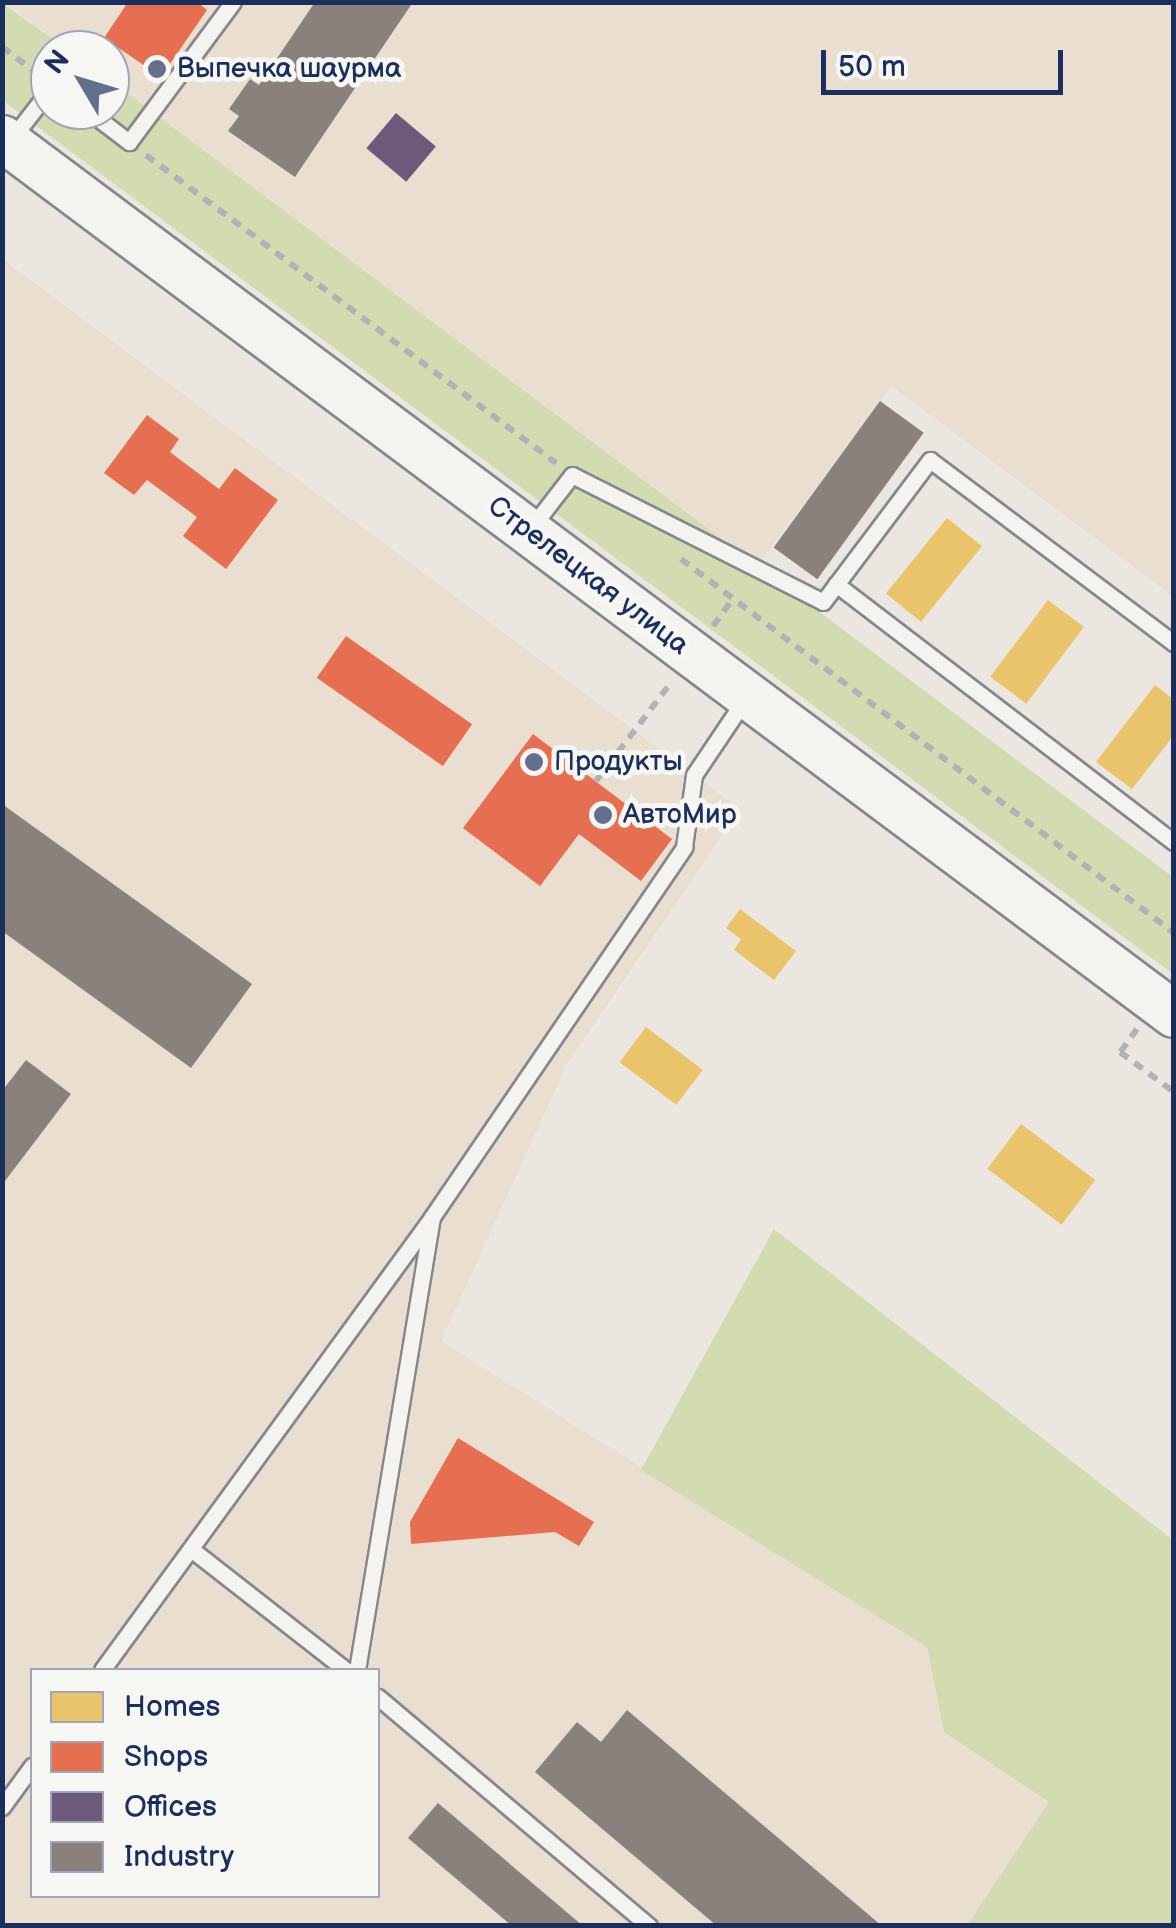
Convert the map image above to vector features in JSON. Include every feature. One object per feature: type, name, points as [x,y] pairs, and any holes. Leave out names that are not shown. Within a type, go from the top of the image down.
[{"type":"main road","name":"Стрелецкая улица","points":[[6,140],[1174,1014]]},
{"type":"lane","points":[[113,130],[129,142],[233,2]]},
{"type":"lane","points":[[6,140],[30,111]]},
{"type":"lane","points":[[528,532],[572,475],[823,602],[930,460],[1174,643]]},
{"type":"lane","points":[[836,584],[1174,842]]},
{"type":"lane","points":[[103,1668],[432,1217],[684,847],[694,774],[747,696]]},
{"type":"lane","points":[[357,1668],[432,1217]]},
{"type":"lane","points":[[190,1549],[343,1668]]},
{"type":"lane","points":[[380,1698],[649,1926]]},
{"type":"lane","points":[[2,1807],[30,1769]]},
{"type":"path","points":[[2,47],[30,70]]},
{"type":"path","points":[[596,782],[733,598]]},
{"type":"shaded area","points":[[6,3],[1173,3],[1173,596],[891,386],[758,565],[130,95],[130,30],[42,30]]},
{"type":"shaded area","points":[[2,259],[740,809],[567,1064],[441,1341],[927,1647],[944,1732],[1050,1802],[967,1925],[3,1925]]},
{"type":"green space","points":[[2,3],[40,30],[30,30],[30,121],[3,101]]},
{"type":"green space","points":[[130,95],[1173,877],[1173,974],[42,130],[130,130]]},
{"type":"green space","points":[[774,1229],[1173,1540],[1173,1925],[967,1925],[1049,1802],[944,1732],[927,1647],[641,1470]]},
{"type":"building: Homes","points":[[947,518],[982,546],[921,622],[886,593]]},
{"type":"building: Homes","points":[[1048,600],[1084,627],[1026,704],[990,677]]},
{"type":"building: Homes","points":[[1155,685],[1174,700],[1174,735],[1132,789],[1096,762]]},
{"type":"building: Homes","points":[[740,909],[796,951],[774,980],[734,950],[741,939],[726,928]]},
{"type":"building: Homes","points":[[646,1027],[703,1070],[676,1105],[620,1062]]},
{"type":"building: Homes","points":[[1021,1124],[1095,1180],[1062,1225],[987,1169]]},
{"type":"building: Shops","points":[[128,2],[197,2],[207,10],[161,77],[130,56],[130,30],[109,30]]},
{"type":"building: Shops","points":[[147,415],[179,439],[170,452],[219,489],[235,468],[278,500],[226,569],[183,536],[197,517],[147,480],[134,495],[104,473]]},
{"type":"building: Shops","points":[[346,636],[472,724],[443,766],[317,678]]},
{"type":"building: Shops","points":[[533,734],[672,839],[641,881],[579,834],[540,886],[463,828]]},
{"type":"building: Shops","points":[[458,1438],[594,1522],[579,1546],[555,1532],[411,1544],[410,1522]]},
{"type":"building: Offices","points":[[396,113],[436,146],[406,182],[366,148]]},
{"type":"building: Industry","points":[[315,2],[413,2],[295,177],[228,131],[239,116],[229,109],[250,79],[259,85]]},
{"type":"building: Industry","points":[[880,401],[924,433],[817,579],[774,547]]},
{"type":"building: Industry","points":[[2,804],[252,984],[191,1068],[2,931]]},
{"type":"building: Industry","points":[[26,1060],[71,1094],[2,1185],[2,1091]]},
{"type":"building: Industry","points":[[627,1710],[882,1926],[717,1926],[535,1772],[577,1722],[601,1742]]},
{"type":"building: Industry","points":[[438,1803],[583,1926],[512,1926],[408,1838]]},
{"type":"place","name":"Выпечка шаурма","points":[[157,69]]},
{"type":"place","name":"Продукты","points":[[534,762]]},
{"type":"place","name":"АвтоМир","points":[[603,815]]}]
